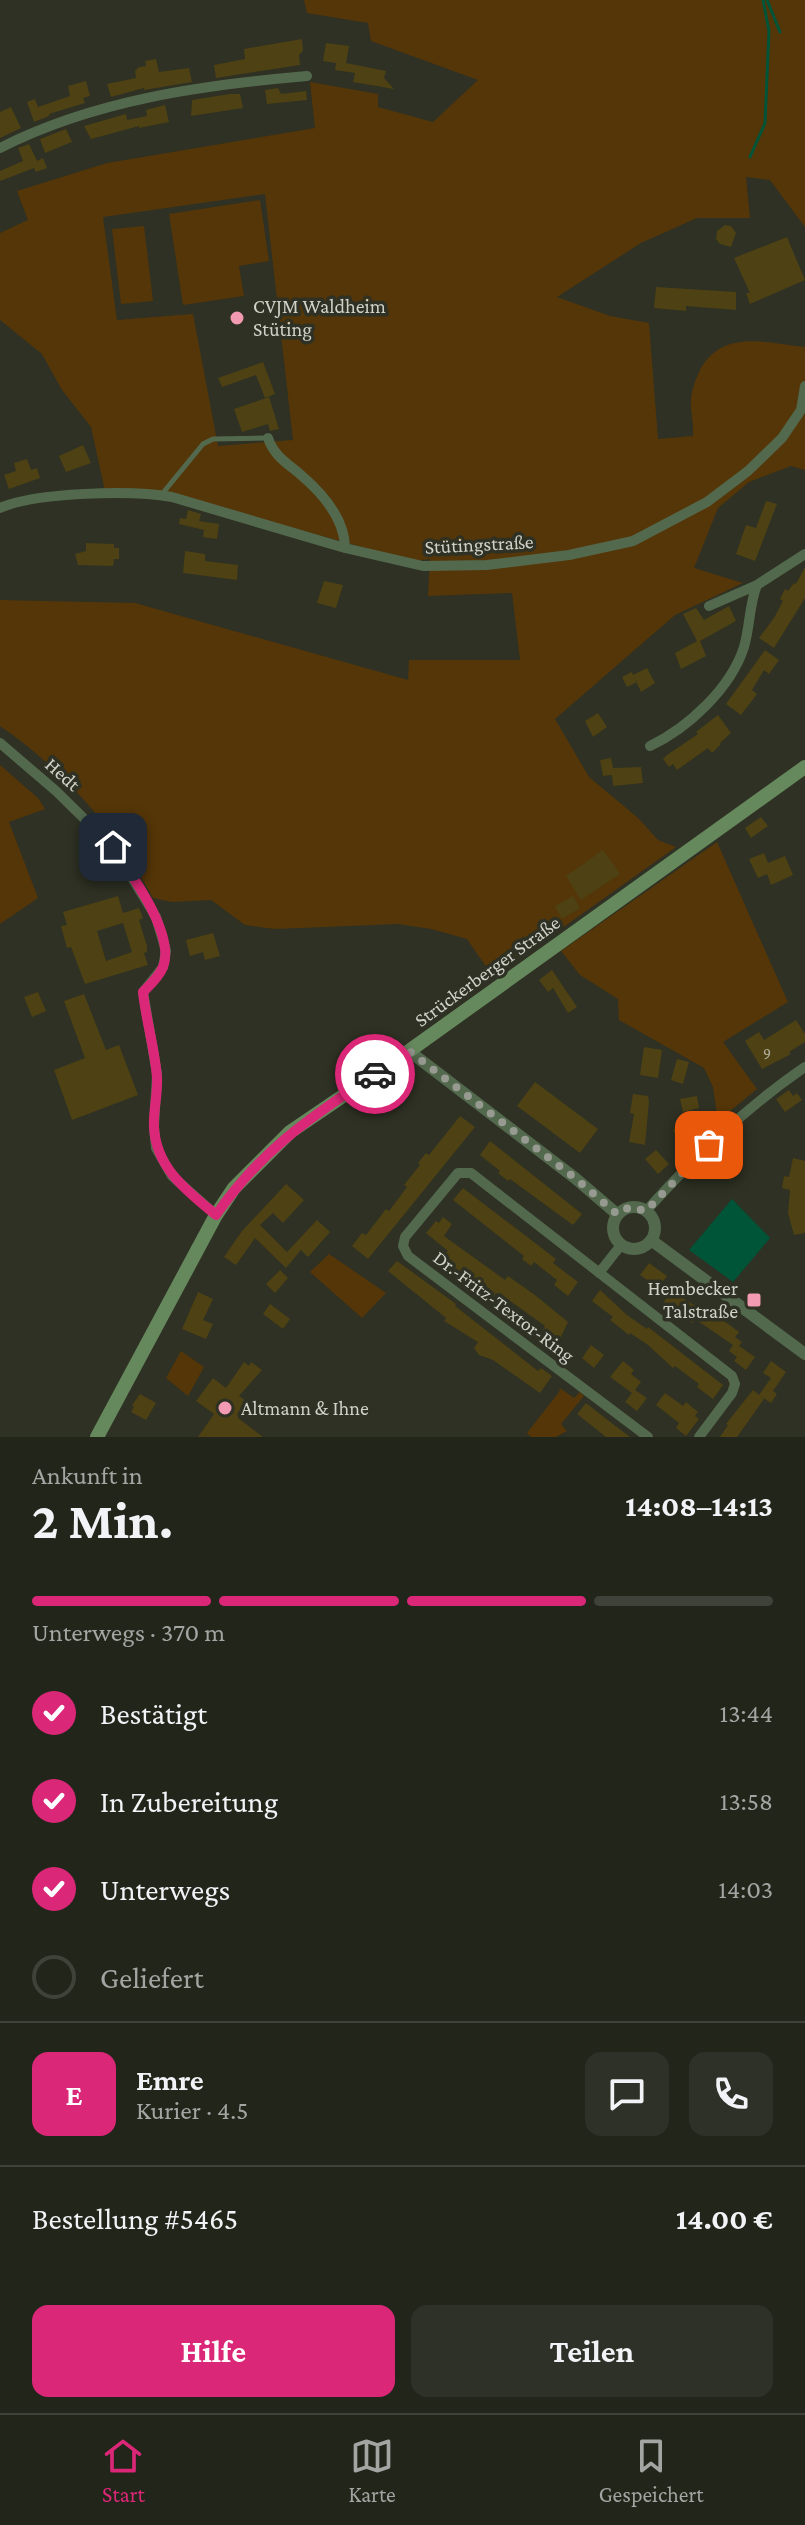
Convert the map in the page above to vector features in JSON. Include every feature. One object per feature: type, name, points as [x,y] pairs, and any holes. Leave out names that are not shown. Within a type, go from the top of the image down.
[{"type":"main road","name":"Strückerberger Straße","points":[[97,1437],[216,1215],[234,1188],[290,1132],[409,1051],[805,767]]},
{"type":"street","points":[[0,148],[27,134],[103,107],[250,81],[307,76]]},
{"type":"street","name":"Stütingstraße","points":[[0,508],[47,498],[161,495],[409,564],[433,567],[487,565],[569,555],[633,541],[707,502],[752,467],[793,424],[805,399],[805,386]]},
{"type":"street","points":[[268,438],[273,452],[303,476],[330,506],[345,537],[345,548]]},
{"type":"street","points":[[709,606],[757,585],[805,554]]},
{"type":"street","points":[[650,746],[696,714],[732,674],[744,646],[757,585]]},
{"type":"street","name":"Hedt","points":[[0,743],[56,791],[113,847],[156,917],[166,951],[163,967],[143,992],[157,1074],[156,1148],[172,1176],[216,1215]]},
{"type":"street","points":[[409,1051],[575,1178],[617,1214]]},
{"type":"street","points":[[646,1211],[730,1124],[805,1067]]},
{"type":"street","name":"Dr.-Fritz-Textor-Ring","points":[[648,1437],[408,1256],[402,1242],[458,1173],[467,1172],[735,1380],[732,1393],[699,1437]]},
{"type":"street","points":[[630,1207],[646,1211],[655,1227],[651,1240],[639,1248],[621,1245],[612,1227],[617,1214],[630,1207]]},
{"type":"street","points":[[651,1240],[805,1354]]},
{"type":"street","points":[[599,1273],[621,1245]]},
{"type":"lane","points":[[161,495],[203,444],[213,439],[268,438]]},
{"type":"shaded area","points":[[304,0],[805,0],[805,227],[770,180],[746,177],[750,218],[697,218],[641,243],[557,297],[610,316],[649,323],[658,439],[693,436],[691,403],[694,386],[701,368],[722,348],[747,341],[805,347],[805,470],[791,466],[749,482],[718,508],[694,568],[743,583],[675,615],[555,719],[589,777],[638,818],[658,840],[676,847],[520,958],[491,974],[467,939],[431,929],[398,924],[275,929],[245,925],[211,900],[172,902],[153,898],[123,849],[87,803],[45,762],[0,726],[0,600],[135,603],[408,680],[409,660],[520,660],[512,593],[428,596],[430,559],[412,561],[179,496],[105,491],[91,427],[62,390],[42,354],[0,320],[0,233],[28,220],[17,191],[107,163],[315,128],[310,82],[378,94],[378,107],[433,122],[478,80],[371,41],[368,23],[307,13]],"holes":[[[265,194],[293,440],[218,446],[193,314],[117,320],[103,217]]]},
{"type":"shaded area","points":[[260,200],[269,261],[239,266],[244,296],[183,305],[169,214]]},
{"type":"shaded area","points":[[144,226],[153,301],[121,304],[112,229]]},
{"type":"shaded area","points":[[0,765],[38,798],[45,809],[9,822],[38,898],[0,924]]},
{"type":"shaded area","points":[[717,842],[788,1002],[723,1042],[757,1089],[718,1121],[713,1087],[704,1068],[619,1020],[618,999],[580,975],[561,951]]},
{"type":"shaded area","points":[[732,1199],[770,1238],[733,1282],[689,1250]]},
{"type":"shaded area","points":[[329,1254],[386,1293],[362,1318],[310,1272]]},
{"type":"shaded area","points":[[181,1351],[204,1367],[188,1396],[166,1378]]},
{"type":"shaded area","points":[[560,1388],[574,1398],[580,1392],[584,1396],[561,1424],[567,1431],[556,1437],[531,1437],[527,1433]]},
{"type":"building","points":[[302,39],[300,65],[216,78],[214,65],[245,59],[244,49]]},
{"type":"building","points":[[326,43],[349,46],[346,63],[386,71],[384,78],[394,89],[353,82],[355,73],[335,70],[336,63],[323,61]]},
{"type":"building","points":[[156,59],[159,72],[189,68],[192,82],[144,88],[111,97],[107,84],[136,78],[135,71],[146,66],[145,61]]},
{"type":"building","points":[[86,81],[90,96],[83,98],[85,103],[34,122],[27,102],[35,99],[38,107],[70,96],[68,86]]},
{"type":"building","points":[[278,88],[281,94],[306,91],[307,100],[267,104],[265,90]]},
{"type":"building","points":[[240,94],[243,108],[191,116],[192,100]]},
{"type":"building","points":[[165,105],[169,122],[139,126],[91,139],[84,126],[126,114],[127,120],[147,116],[146,110]]},
{"type":"building","points":[[11,107],[21,128],[0,138],[0,112]]},
{"type":"building","points":[[66,129],[72,142],[45,153],[40,139]]},
{"type":"building","points":[[29,144],[37,161],[43,158],[47,168],[36,172],[34,168],[0,181],[0,171],[23,161],[18,148]]},
{"type":"building","points":[[725,225],[731,226],[736,233],[731,247],[720,244],[716,239],[717,231]]},
{"type":"building","points":[[787,237],[805,280],[750,304],[746,293],[750,293],[734,258]]},
{"type":"building","points":[[656,287],[736,292],[736,310],[686,306],[686,311],[654,308]]},
{"type":"building","points":[[263,362],[275,394],[265,398],[256,375],[222,387],[218,378]]},
{"type":"building","points":[[269,397],[279,429],[270,431],[268,424],[242,432],[234,409]]},
{"type":"building","points":[[83,445],[91,463],[66,472],[59,456]]},
{"type":"building","points":[[27,459],[31,470],[37,468],[40,478],[9,489],[4,475],[16,471],[14,463]]},
{"type":"building","points":[[766,501],[777,504],[755,561],[736,554],[746,525],[756,528]]},
{"type":"building","points":[[188,510],[201,514],[199,521],[219,524],[217,539],[203,537],[204,530],[179,524],[180,518],[186,519]]},
{"type":"building","points":[[86,543],[114,544],[114,548],[119,548],[119,559],[114,559],[113,566],[78,565],[75,554],[86,551]]},
{"type":"building","points":[[185,551],[205,554],[205,561],[238,565],[237,580],[183,573]]},
{"type":"building","points":[[805,567],[805,598],[774,648],[759,638],[774,618],[785,589],[788,591],[796,584]]},
{"type":"building","points":[[324,581],[343,585],[336,608],[317,603]]},
{"type":"building","points":[[729,606],[736,621],[700,641],[706,656],[681,669],[675,653],[697,641],[683,614],[696,608],[704,620]]},
{"type":"building","points":[[765,650],[779,660],[769,674],[764,670],[752,690],[757,694],[741,715],[726,704]]},
{"type":"building","points":[[647,668],[655,683],[641,692],[636,682],[627,687],[622,677]]},
{"type":"building","points":[[598,713],[607,727],[593,737],[585,721]]},
{"type":"building","points":[[718,715],[731,733],[721,744],[712,753],[708,748],[677,770],[673,764],[669,767],[663,759]]},
{"type":"building","points":[[611,758],[613,768],[641,767],[643,783],[613,786],[612,775],[603,776],[600,760]]},
{"type":"building","points":[[761,817],[768,826],[751,838],[745,828]]},
{"type":"building","points":[[603,850],[620,874],[581,900],[566,876]]},
{"type":"building","points":[[764,853],[768,863],[785,856],[793,875],[771,885],[767,874],[758,878],[749,859]]},
{"type":"building","points":[[118,896],[123,913],[139,908],[148,965],[85,984],[71,947],[67,948],[61,926],[67,925],[63,912]],"holes":[[[123,923],[132,952],[106,961],[97,931]]]},
{"type":"building","points":[[573,896],[580,908],[562,919],[555,906]]},
{"type":"building","points":[[213,933],[220,956],[205,960],[203,952],[190,956],[186,940]]},
{"type":"building","points":[[552,970],[577,1007],[568,1013],[553,988],[548,992],[539,980]]},
{"type":"building","points":[[38,992],[46,1011],[32,1017],[24,997]]},
{"type":"building","points":[[84,994],[106,1050],[119,1045],[138,1095],[72,1120],[54,1070],[85,1058],[64,1001]]},
{"type":"building","points":[[796,1020],[805,1034],[805,1042],[789,1052],[791,1054],[762,1069],[745,1041],[759,1032],[764,1040]]},
{"type":"building","points":[[644,1047],[662,1050],[658,1078],[640,1075]]},
{"type":"building","points":[[677,1059],[689,1062],[683,1084],[671,1080]]},
{"type":"building","points":[[535,1082],[598,1129],[580,1153],[517,1106]]},
{"type":"building","points":[[789,1090],[793,1096],[797,1093],[802,1100],[785,1112],[776,1099]]},
{"type":"building","points":[[633,1094],[648,1096],[645,1145],[629,1142],[634,1114],[630,1113]]},
{"type":"building","points":[[697,1096],[699,1108],[683,1112],[680,1099]]},
{"type":"building","points":[[460,1116],[475,1127],[368,1259],[352,1246],[362,1233],[366,1235],[386,1209],[389,1211],[407,1187],[404,1185],[420,1165],[418,1163],[426,1153],[429,1155]]},
{"type":"building","points":[[692,1123],[696,1136],[677,1142],[673,1129]]},
{"type":"building","points":[[490,1141],[582,1214],[573,1225],[510,1179],[508,1181],[480,1155]]},
{"type":"building","points":[[656,1150],[669,1164],[658,1174],[645,1159]]},
{"type":"building","points":[[793,1158],[805,1161],[805,1233],[794,1235],[788,1213],[790,1190],[782,1188],[784,1176],[789,1177]]},
{"type":"building","points":[[286,1184],[304,1200],[283,1223],[273,1213],[260,1225],[287,1252],[317,1220],[330,1232],[308,1257],[301,1250],[286,1268],[255,1238],[236,1265],[224,1257],[242,1231]]},
{"type":"building","points":[[463,1188],[556,1259],[553,1263],[578,1282],[568,1296],[554,1285],[557,1280],[534,1262],[531,1266],[522,1259],[524,1256],[453,1200]]},
{"type":"building","points":[[443,1217],[452,1224],[444,1236],[505,1280],[508,1276],[568,1322],[560,1339],[543,1330],[545,1326],[513,1303],[496,1293],[494,1297],[461,1275],[442,1258],[448,1251],[426,1233]]},
{"type":"building","points":[[397,1261],[538,1371],[541,1368],[552,1376],[540,1393],[493,1360],[479,1355],[474,1348],[478,1342],[444,1321],[446,1318],[388,1271]]},
{"type":"building","points":[[649,1263],[667,1276],[658,1288],[640,1275]]},
{"type":"building","points":[[280,1270],[288,1278],[275,1293],[266,1284]]},
{"type":"building","points":[[600,1290],[627,1315],[648,1327],[723,1385],[713,1399],[697,1387],[699,1384],[610,1320],[613,1317],[592,1301]]},
{"type":"building","points":[[672,1290],[701,1310],[704,1306],[739,1332],[735,1337],[742,1342],[739,1346],[755,1357],[746,1370],[734,1361],[737,1357],[729,1351],[733,1345],[695,1319],[692,1323],[683,1317],[681,1320],[661,1306]]},
{"type":"building","points":[[198,1292],[213,1299],[203,1320],[213,1324],[206,1339],[182,1329]]},
{"type":"building","points":[[270,1304],[290,1319],[283,1329],[263,1314]]},
{"type":"building","points":[[591,1345],[604,1355],[594,1368],[582,1358]]},
{"type":"building","points":[[623,1361],[634,1370],[631,1374],[641,1382],[635,1390],[647,1398],[637,1411],[625,1402],[632,1393],[610,1377]]},
{"type":"building","points":[[771,1361],[786,1372],[773,1391],[777,1394],[771,1403],[759,1395],[771,1378],[763,1373]]},
{"type":"building","name":"Altmann & Ihne","points":[[244,1362],[249,1366],[251,1362],[262,1370],[239,1396],[249,1403],[238,1418],[263,1437],[198,1437],[214,1414],[196,1401],[213,1378],[226,1388]]},
{"type":"building","points":[[753,1390],[764,1399],[737,1437],[720,1437],[726,1424]]},
{"type":"building","points":[[665,1393],[683,1406],[686,1402],[698,1412],[695,1416],[699,1419],[686,1436],[676,1428],[679,1423],[656,1405]]},
{"type":"building","points":[[140,1394],[156,1403],[146,1420],[131,1412]]},
{"type":"building","points":[[586,1403],[630,1437],[606,1437],[577,1414]]},
{"type":"waterway","points":[[750,157],[765,123],[769,31],[763,0]]},
{"type":"waterway","points":[[767,0],[780,32]]},
{"type":"way so far","points":[[375,1074],[409,1051],[575,1178],[617,1214],[630,1207],[646,1211],[709,1145]]},
{"type":"place","name":"CVJM Waldheim Stüting","points":[[237,318]]},
{"type":"place","name":"Hembecker Talstraße","points":[[754,1300]]},
{"type":"place","name":"Altmann & Ihne","points":[[225,1408]]},
{"type":"route","points":[[113,847],[156,917],[166,951],[163,967],[143,992],[157,1074],[154,1112],[156,1148],[172,1176],[190,1194],[216,1215],[234,1188],[290,1132],[375,1074]]}]
